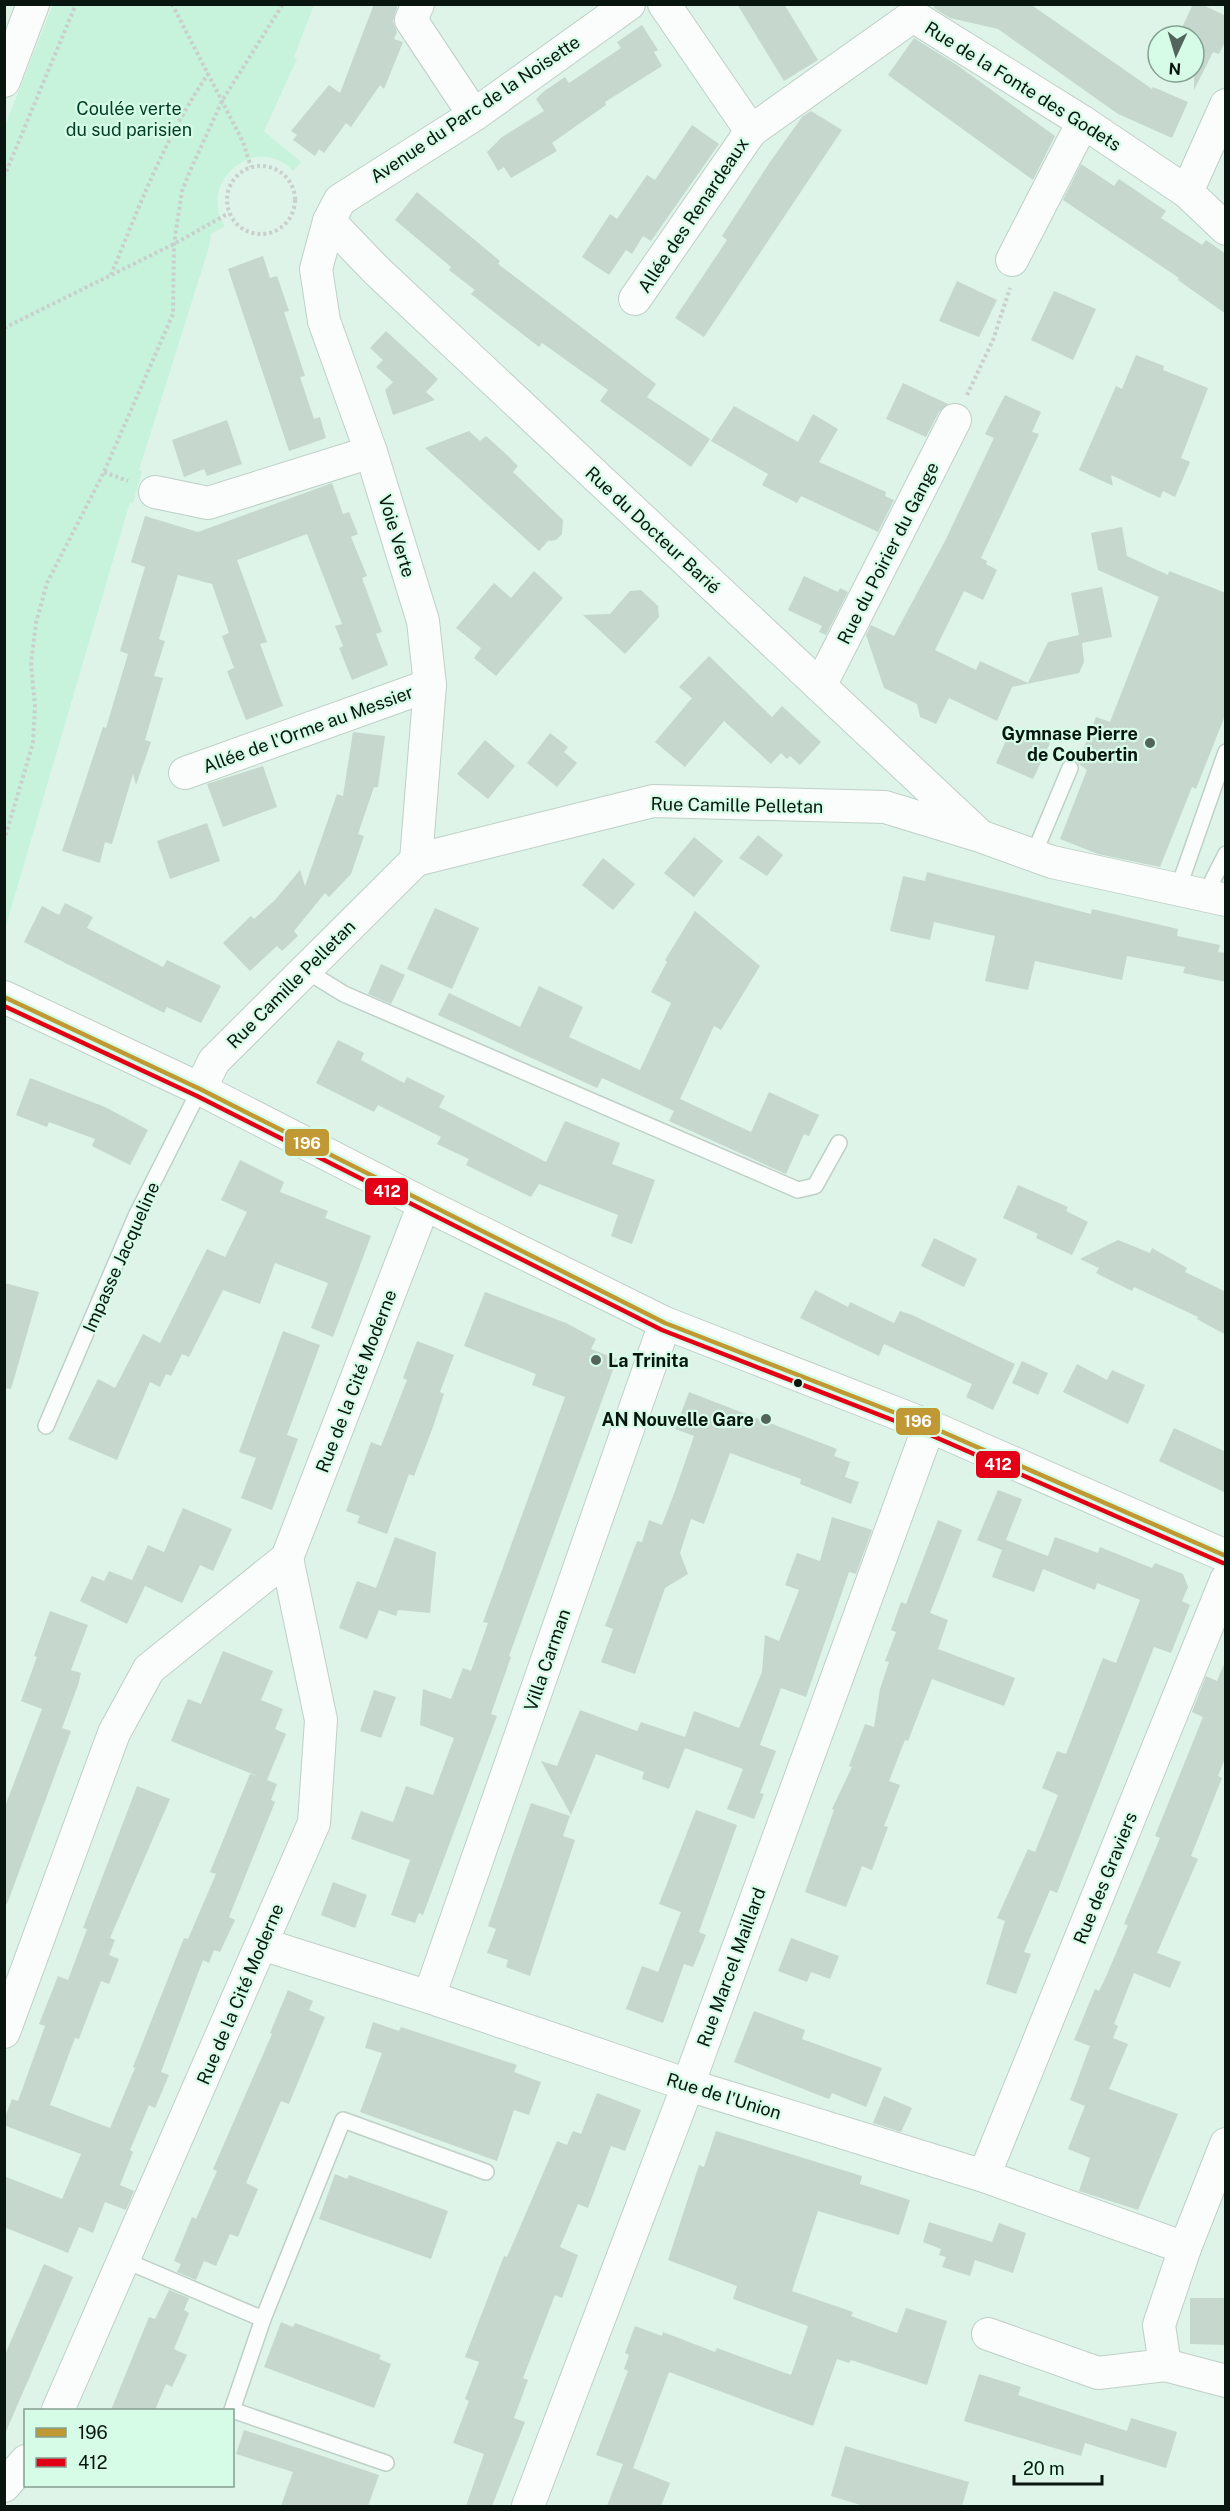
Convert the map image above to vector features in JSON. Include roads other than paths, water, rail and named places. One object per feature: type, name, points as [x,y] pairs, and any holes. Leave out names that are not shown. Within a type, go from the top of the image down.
[{"type":"street","points":[[4,81],[33,4]]},
{"type":"street","points":[[418,4],[411,20],[474,115]]},
{"type":"street","name":"Avenue du Parc de la Noisette","points":[[328,221],[340,200],[474,115],[629,4]]},
{"type":"street","points":[[664,4],[751,131]]},
{"type":"street","name":"Rue de la Fonte des Godets","points":[[751,131],[913,16],[1083,122],[1187,192],[1226,229]]},
{"type":"street","points":[[1187,192],[1226,105]]},
{"type":"street","points":[[1012,260],[1083,122]]},
{"type":"street","name":"Allée des Renardeaux","points":[[635,299],[751,131]]},
{"type":"street","name":"Voie Verte","points":[[328,221],[316,269],[324,321],[371,452],[423,621],[430,685],[416,861]]},
{"type":"street","name":"Rue du Docteur Barié","points":[[328,221],[376,270],[980,836]]},
{"type":"street","name":"Rue du Poirier du Gange","points":[[820,686],[955,420]]},
{"type":"street","points":[[155,492],[208,503],[371,452]]},
{"type":"street","name":"Allée de l'Orme au Messier","points":[[185,773],[430,685]]},
{"type":"street","name":"Rue Camille Pelletan","points":[[200,1089],[214,1061],[416,861],[652,801],[885,807],[980,836],[1033,856],[1203,895]]},
{"type":"street","points":[[6,1004],[200,1089],[424,1204],[665,1323],[929,1426],[1226,1556]]},
{"type":"street","name":"Rue de la Cité Moderne","points":[[58,2409],[314,1823],[321,1720],[287,1558],[424,1204]]},
{"type":"street","name":"Villa Carman","points":[[429,1997],[665,1323]]},
{"type":"street","name":"Rue Marcel Maillard","points":[[528,2506],[688,2085],[929,1426]]},
{"type":"street","points":[[4,2032],[114,1733],[149,1669],[287,1558]]},
{"type":"street","name":"Rue des Graviers","points":[[984,2176],[1226,1580]]},
{"type":"street","name":"Rue de l'Union","points":[[262,1944],[429,1997],[688,2085],[984,2176],[1185,2248]]},
{"type":"street","points":[[1165,2365],[1159,2325],[1185,2248],[1226,2144]]},
{"type":"street","points":[[988,2334],[1098,2373],[1165,2365],[1226,2381]]},
{"type":"street","points":[[4,2486],[24,2463]]},
{"type":"lane","points":[[1203,895],[1226,752]]},
{"type":"lane","points":[[1033,856],[1070,768]]},
{"type":"lane","points":[[1203,895],[1226,854]]},
{"type":"lane","points":[[305,970],[344,994],[798,1190],[815,1186],[839,1143]]},
{"type":"lane","name":"Impasse Jacqueline","points":[[46,1426],[136,1216],[200,1089]]},
{"type":"lane","points":[[232,2409],[263,2319],[343,2120],[486,2172]]},
{"type":"lane","points":[[124,2260],[263,2319]]},
{"type":"lane","points":[[234,2411],[386,2463]]},
{"type":"place","name":"Gymnase Pierre de Coubertin","points":[[1150,743]]},
{"type":"place","name":"La Trinita","points":[[596,1360]]},
{"type":"place","name":"AN Nouvelle Gare","points":[[766,1419]]},
{"type":"park label","name":"Coulée verte du sud parisien","points":[[129,118]]}]
